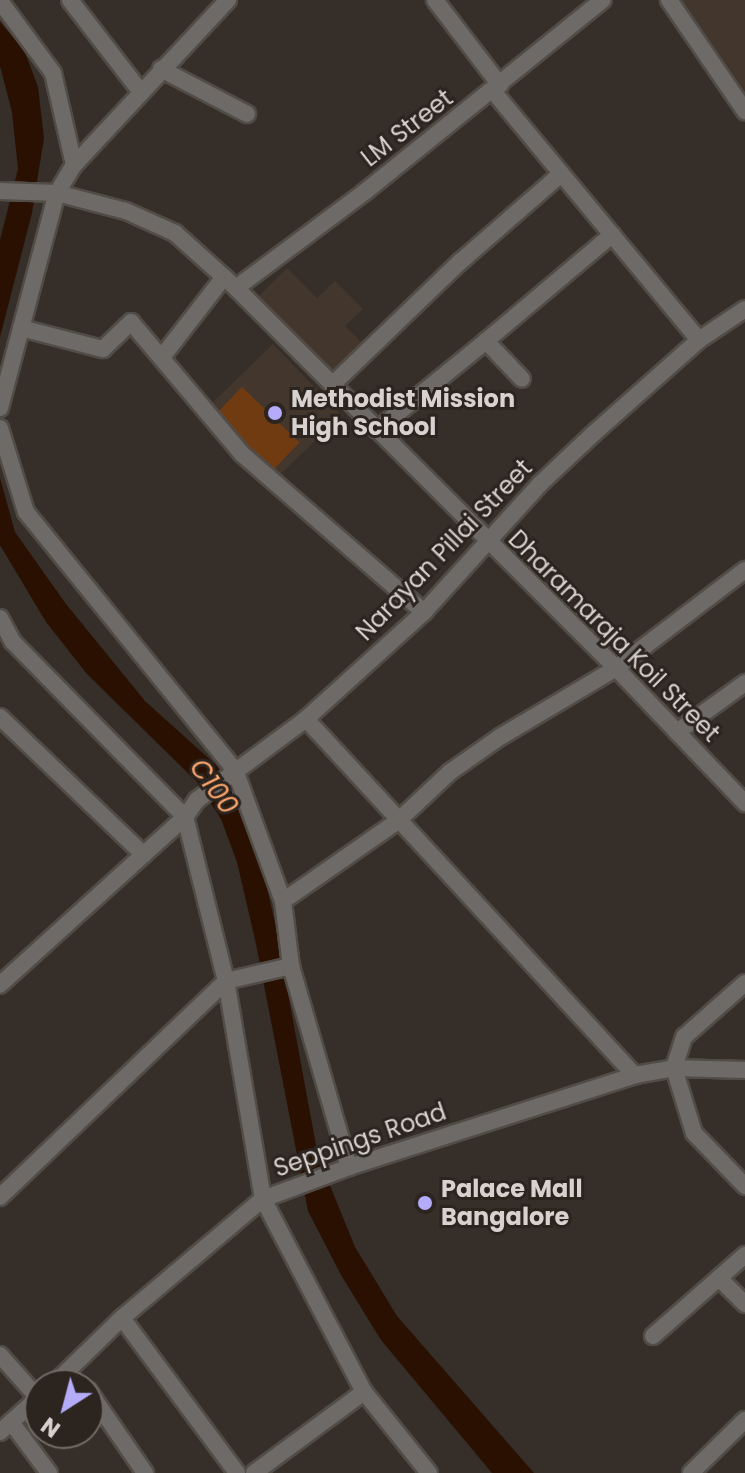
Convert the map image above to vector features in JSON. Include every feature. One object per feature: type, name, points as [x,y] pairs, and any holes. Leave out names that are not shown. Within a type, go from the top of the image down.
[{"type":"street","points":[[70,0],[140,91]]},
{"type":"street","points":[[435,0],[561,174],[699,340]]},
{"type":"street","name":"LM Street","points":[[162,357],[230,283],[496,88],[603,0]]},
{"type":"street","points":[[669,0],[745,111]]},
{"type":"street","points":[[0,1],[53,73],[74,165]]},
{"type":"street","points":[[0,408],[57,193],[74,165],[220,3]]},
{"type":"street","points":[[161,69],[247,114]]},
{"type":"street","points":[[332,385],[460,262],[561,174]]},
{"type":"street","name":"Dharamaraja Koil Street","points":[[3,191],[57,193],[126,211],[175,233],[230,283],[616,668],[745,803]]},
{"type":"street","points":[[377,430],[612,235]]},
{"type":"street","name":"Narayan Pillai Street","points":[[0,985],[185,817],[197,800],[306,719],[424,612],[582,444],[699,340],[745,309]]},
{"type":"street","points":[[21,328],[103,349],[131,322],[242,454],[424,612]]},
{"type":"street","points":[[486,341],[522,379]]},
{"type":"street","points":[[0,428],[26,512],[231,773],[283,901],[291,966],[349,1167]]},
{"type":"street","points":[[283,901],[399,820],[450,772],[500,737],[616,668],[745,570]]},
{"type":"street","points":[[0,618],[13,642],[185,817],[226,981],[263,1199],[364,1392],[429,1473]]},
{"type":"street","points":[[0,655],[13,642]]},
{"type":"street","points":[[677,732],[745,683]]},
{"type":"street","points":[[0,717],[144,855]]},
{"type":"street","points":[[306,719],[635,1075]]},
{"type":"street","points":[[0,1197],[226,981],[291,966]]},
{"type":"street","points":[[745,983],[684,1037],[674,1068],[694,1133],[745,1186]]},
{"type":"street","name":"Seppings Road","points":[[72,1367],[122,1318],[263,1199],[349,1167],[635,1075],[674,1068],[745,1070]]},
{"type":"street","points":[[653,1336],[745,1255]]},
{"type":"street","points":[[719,1278],[745,1304]]},
{"type":"street","points":[[122,1318],[237,1473]]},
{"type":"street","points":[[0,1355],[24,1381]]},
{"type":"street","points":[[254,1473],[364,1392]]},
{"type":"street","points":[[24,1411],[6,1427],[49,1473]]},
{"type":"street","points":[[104,1413],[145,1473]]},
{"type":"street","points":[[691,1473],[745,1420]]},
{"type":"shaded area","points":[[682,0],[745,0],[745,91]]},
{"type":"shaded area","name":"Methodist Mission High School","points":[[287,268],[317,298],[335,281],[363,309],[345,326],[368,349],[338,378],[258,297]]},
{"type":"shaded area","name":"Methodist Mission High School","points":[[273,344],[342,415],[276,479],[207,408]]},
{"type":"shaded area","points":[[242,387],[300,443],[273,470],[216,414]]},
{"type":"water","points":[[0,22],[24,50],[38,87],[44,138],[32,213],[0,337],[0,240],[18,169],[12,112],[0,66]]},
{"type":"water","name":"C100","points":[[0,478],[15,532],[66,604],[145,701],[216,765],[242,802],[258,849],[275,923],[318,1156],[355,1247],[397,1316],[534,1473],[492,1473],[381,1340],[341,1275],[308,1211],[256,944],[237,862],[221,819],[197,782],[87,674],[46,622],[0,545]]},
{"type":"place","name":"Methodist Mission High School","points":[[275,413]]},
{"type":"place","name":"Palace Mall Bangalore","points":[[425,1203]]}]
